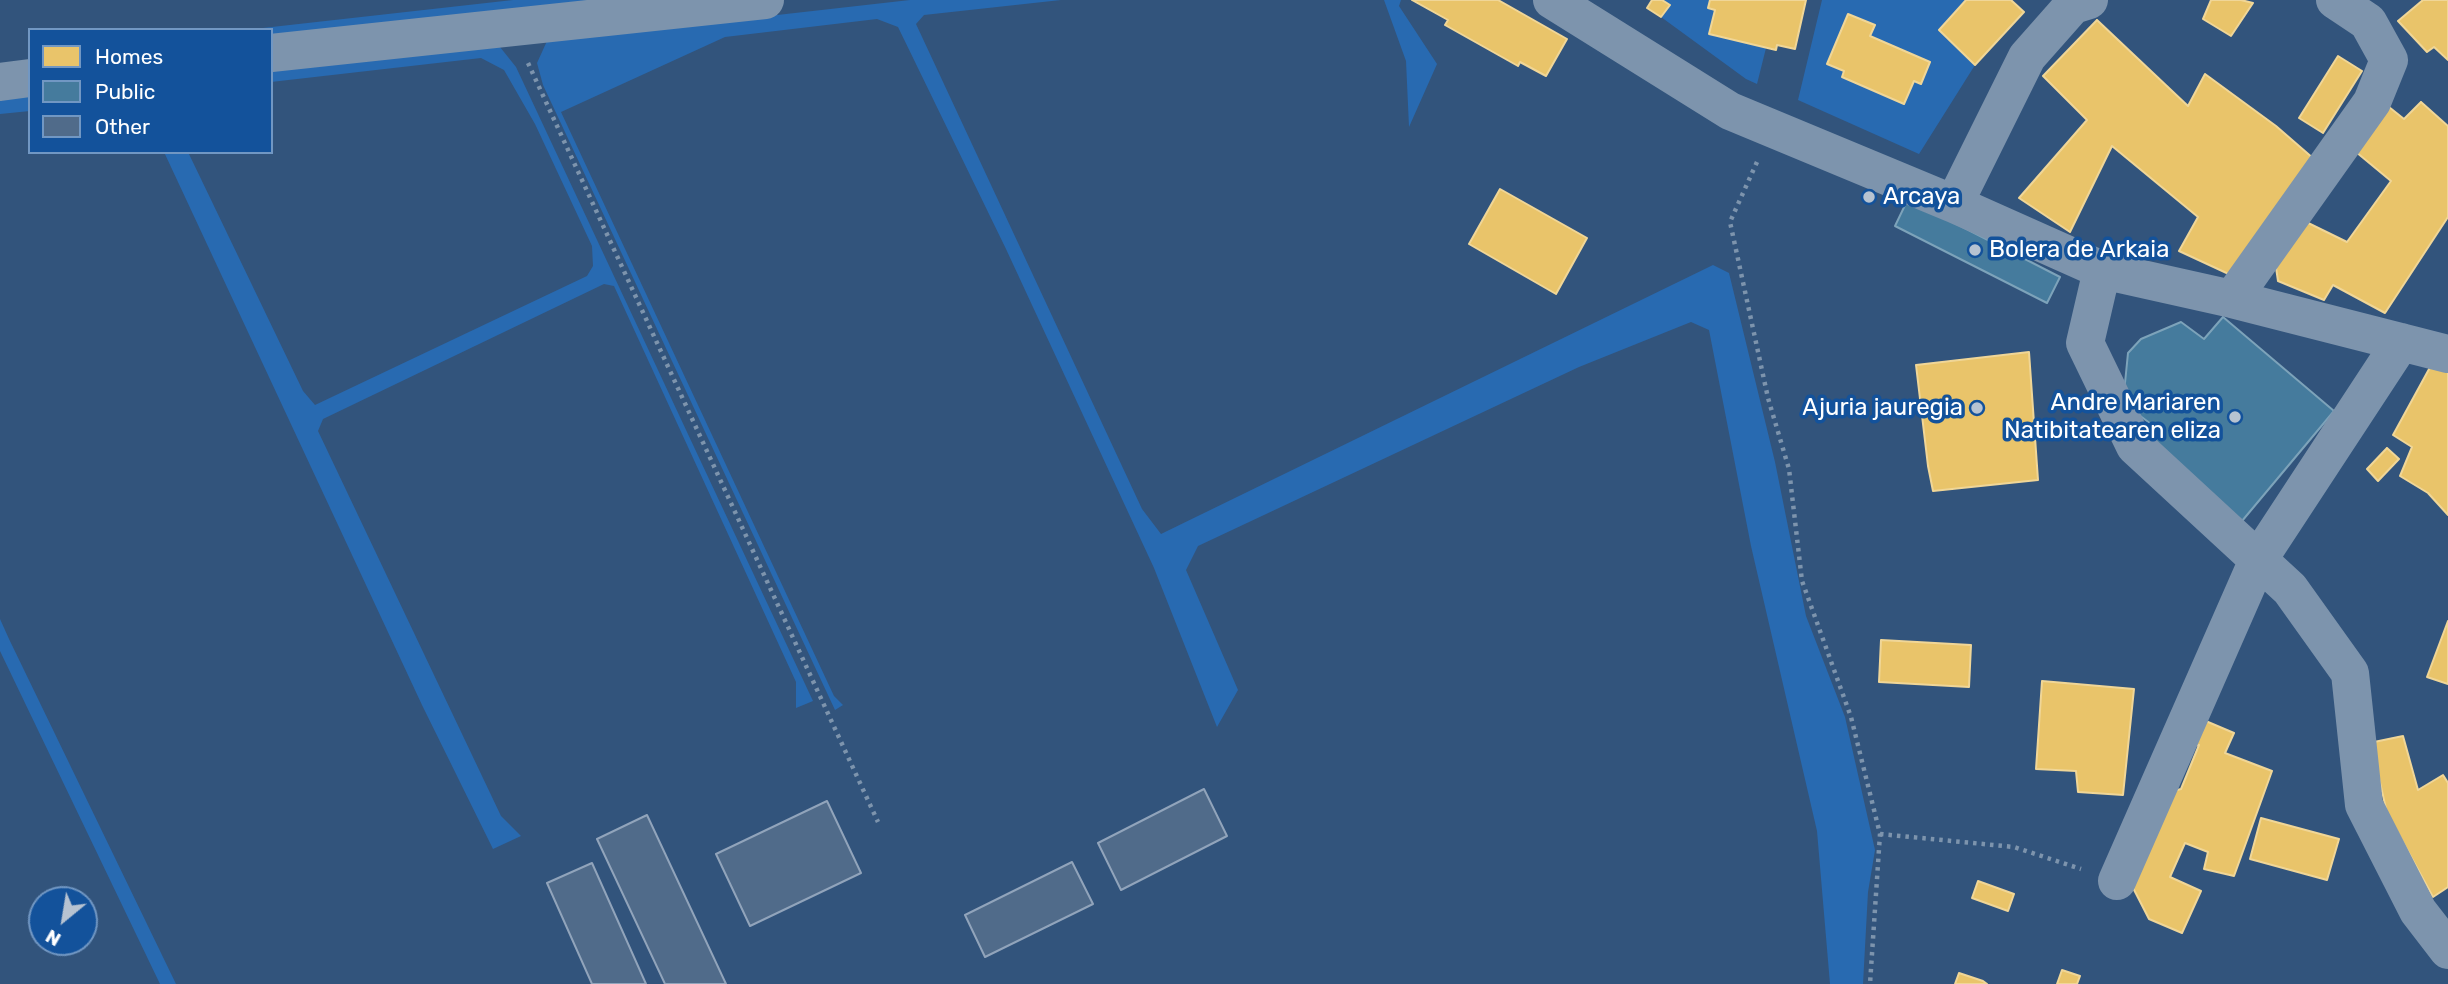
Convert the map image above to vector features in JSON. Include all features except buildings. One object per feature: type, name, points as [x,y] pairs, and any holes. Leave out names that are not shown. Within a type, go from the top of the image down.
[{"type":"street","points":[[273,53],[765,0]]},
{"type":"street","points":[[1954,204],[2027,57],[2073,5],[2089,0]]},
{"type":"street","points":[[2232,299],[2372,102],[2389,60],[2368,22],[2335,0]]},
{"type":"street","points":[[1563,3],[1730,111],[1954,204],[2102,270],[2232,299],[2448,354]]},
{"type":"street","points":[[0,82],[28,78]]},
{"type":"street","points":[[2102,270],[2085,343],[2135,446],[2290,589],[2350,673],[2364,805],[2418,911],[2448,950]]},
{"type":"street","points":[[2117,881],[2258,560],[2401,342]]},
{"type":"path","points":[[512,27],[878,822]]},
{"type":"path","points":[[1772,130],[1730,222],[1768,398],[1789,469],[1802,581],[1851,717],[1880,834],[1870,984]]},
{"type":"path","points":[[1880,834],[2014,847],[2117,881]]},
{"type":"shaded area","points":[[513,0],[636,0],[273,40],[273,28],[263,28]]},
{"type":"shaded area","points":[[910,0],[1061,0],[924,15],[916,24],[1142,509],[1161,534],[1713,265],[1729,273],[1775,462],[1806,616],[1845,717],[1875,850],[1868,892],[1863,984],[1830,984],[1817,831],[1751,546],[1709,330],[1691,322],[1579,367],[1198,546],[1186,570],[1238,690],[1217,727],[1154,568],[1006,249],[898,27],[877,19],[725,37],[561,112],[834,696],[843,705],[835,710],[543,85],[537,63],[547,41]]},
{"type":"shaded area","points":[[1384,0],[1401,0],[1399,6],[1437,64],[1409,127],[1406,61]]},
{"type":"shaded area","points":[[1662,0],[1710,0],[1708,8],[1715,10],[1710,34],[1766,48],[1757,84],[1746,79],[1661,17],[1669,5]]},
{"type":"shaded area","points":[[1822,0],[1966,0],[1939,30],[1975,65],[1919,154],[1798,100]]},
{"type":"shaded area","points":[[500,47],[516,67],[813,701],[796,708],[796,682],[614,286],[604,284],[323,419],[318,431],[501,816],[521,836],[493,849],[422,705],[165,154],[189,154],[303,391],[315,405],[587,276],[593,266],[592,246],[535,124],[504,70],[481,58],[273,82],[273,68]]},
{"type":"shaded area","points":[[28,94],[28,111],[0,114],[0,97]]},
{"type":"shaded area","points":[[0,619],[176,984],[160,984],[0,651]]},
{"type":"place","name":"Arcaya","points":[[1869,197]]},
{"type":"place","name":"Bolera de Arkaia","points":[[1975,250]]},
{"type":"place","name":"Ajuria jauregia","points":[[1977,408]]},
{"type":"place","name":"Andre Mariaren Natibitatearen eliza","points":[[2235,417]]}]
